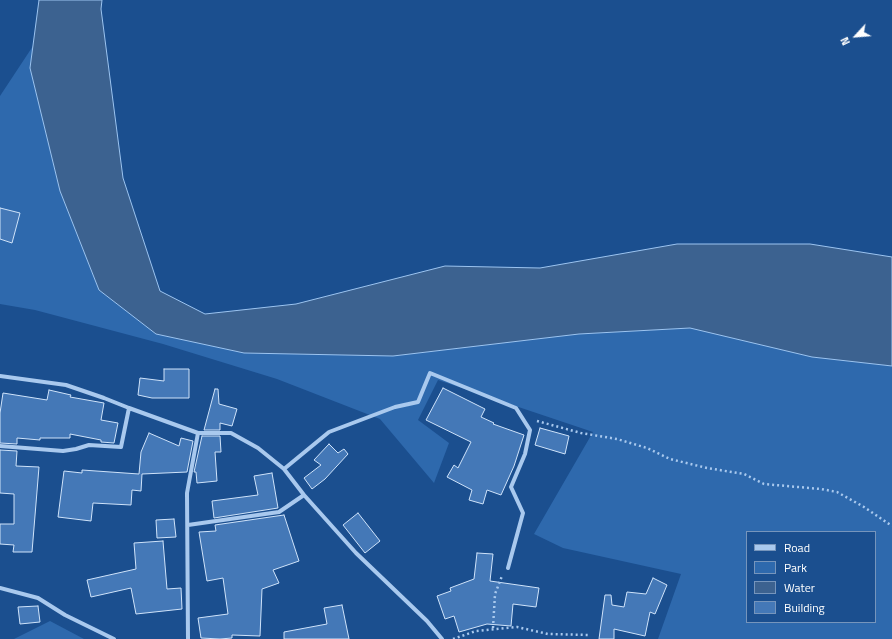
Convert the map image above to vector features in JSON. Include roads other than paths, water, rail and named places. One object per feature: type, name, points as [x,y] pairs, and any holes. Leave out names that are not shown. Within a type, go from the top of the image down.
[{"type":"street","points":[[284,469],[329,432],[395,407],[418,402],[430,373],[516,408],[530,430],[525,454],[510,488],[523,513],[508,568]]},
{"type":"street","points":[[0,376],[66,385],[198,433],[231,433],[258,448],[284,469],[304,495],[356,553],[427,621],[442,639]]},
{"type":"street","points":[[0,446],[63,451],[76,449],[89,444],[121,447],[129,408]]},
{"type":"street","points":[[188,639],[188,525],[186,493],[198,433]]},
{"type":"street","points":[[188,525],[280,512],[304,495]]},
{"type":"street","points":[[0,588],[38,598],[65,615],[114,639]]},
{"type":"water","points":[[39,0],[102,0],[101,9],[123,178],[160,291],[205,314],[296,304],[445,266],[540,268],[677,244],[810,244],[892,257],[892,366],[812,357],[690,328],[579,334],[393,356],[244,353],[156,334],[99,290],[60,191],[30,68]]}]
